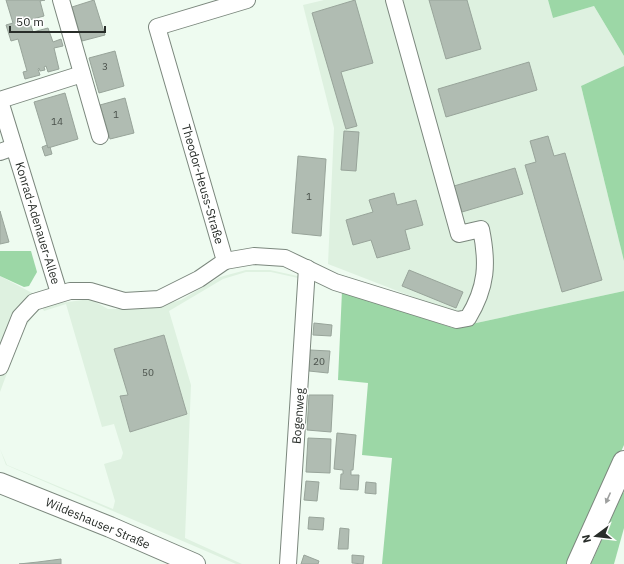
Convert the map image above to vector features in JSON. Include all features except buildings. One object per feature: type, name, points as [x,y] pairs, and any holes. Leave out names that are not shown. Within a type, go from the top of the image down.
[{"type":"highway","points":[[578,564],[624,462]]},
{"type":"main road","name":"Wildeshauser Straße","points":[[0,482],[110,527],[194,564]]},
{"type":"street","points":[[61,0],[100,136]]},
{"type":"street","name":"Theodor-Heuss-Straße","points":[[59,293],[90,291],[124,301],[159,298],[199,278],[225,261],[157,27],[247,0]]},
{"type":"street","points":[[225,261],[254,256],[285,258],[335,282],[457,320],[468,318],[477,304],[487,269],[481,229],[459,234],[394,0]]},
{"type":"street","points":[[0,100],[82,74]]},
{"type":"street","name":"Konrad-Adenauer-Allee","points":[[0,100],[7,150],[59,293],[34,302],[7,333],[0,367]]},
{"type":"street","name":"Bogenweg","points":[[288,564],[307,268]]},
{"type":"shaded area","points":[[324,0],[548,0],[553,18],[594,6],[624,56],[624,66],[581,86],[624,261],[624,291],[453,328],[457,314],[328,264],[334,128],[303,5]]},
{"type":"shaded area","points":[[246,270],[270,270],[302,277],[284,564],[298,278],[271,272],[246,272],[223,279],[169,311],[191,385],[185,538],[242,564],[236,564],[6,465],[0,449],[7,465],[113,509],[115,501],[104,464],[121,459],[123,453],[114,424],[102,427],[66,304],[44,311],[42,307],[34,315],[23,330],[0,392],[0,276],[53,304],[90,299],[108,309],[147,309],[181,300],[220,277]],"holes":[[[164,335],[187,414],[130,432],[120,397],[128,395],[114,349]]]},
{"type":"green space","points":[[548,0],[624,0],[624,56],[594,6],[553,18]]},
{"type":"green space","points":[[624,66],[624,261],[581,86]]},
{"type":"green space","points":[[0,251],[31,251],[37,272],[29,286],[24,287],[0,276]]},
{"type":"green space","points":[[342,291],[453,328],[624,291],[624,445],[570,564],[382,564],[392,458],[362,455],[368,383],[338,380]]},
{"type":"green space","points":[[623,492],[624,528],[614,564],[591,564]]}]
